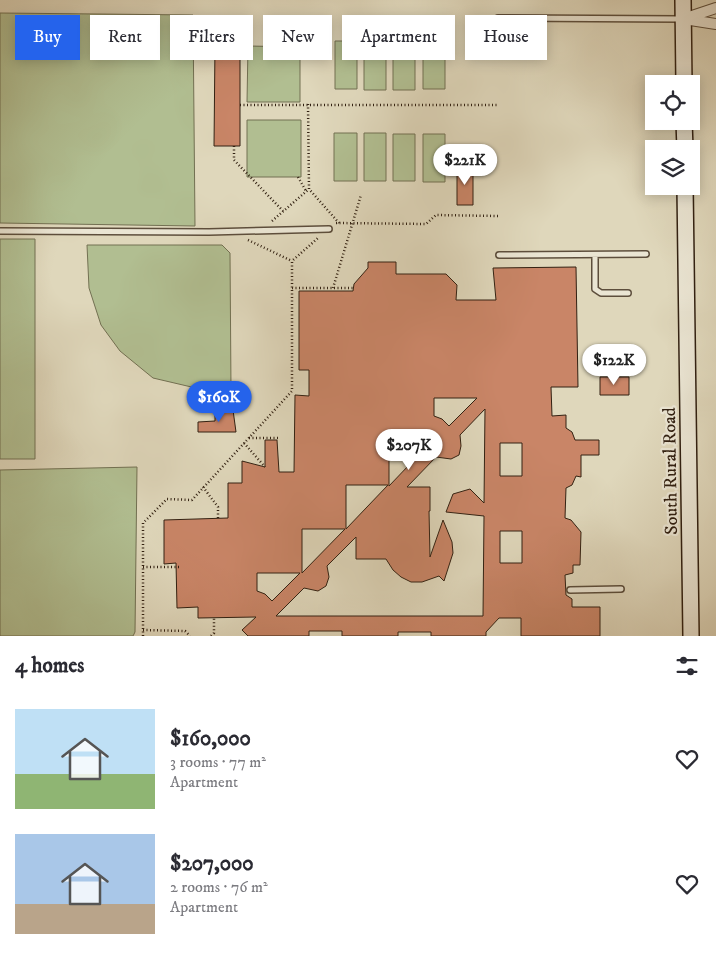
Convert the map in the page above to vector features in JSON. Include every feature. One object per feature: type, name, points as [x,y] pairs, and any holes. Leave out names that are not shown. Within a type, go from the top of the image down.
[{"type":"main road","points":[[683,0],[684,75]]},
{"type":"main road","name":"South Rural Road","points":[[685,195],[691,636]]},
{"type":"street","points":[[683,18],[716,8]]},
{"type":"street","points":[[683,18],[716,24]]},
{"type":"lane","points":[[547,18],[683,18]]},
{"type":"lane","points":[[0,231],[261,231],[329,229]]},
{"type":"lane","points":[[595,254],[595,289],[601,292],[628,292]]},
{"type":"lane","points":[[499,255],[646,254]]},
{"type":"lane","points":[[570,590],[621,589]]},
{"type":"path","points":[[261,231],[308,190],[308,104]]},
{"type":"path","points":[[240,105],[498,105]]},
{"type":"path","points":[[234,146],[234,160],[283,212]]},
{"type":"path","points":[[298,177],[339,224]]},
{"type":"path","points":[[333,288],[361,196]]},
{"type":"path","points":[[143,636],[143,523],[167,499],[192,500],[292,391],[292,261],[329,229],[330,224],[426,224],[436,215],[498,216]]},
{"type":"path","points":[[229,231],[292,261]]},
{"type":"path","points":[[292,288],[353,288]]},
{"type":"path","points":[[249,438],[278,438]]},
{"type":"path","points":[[244,443],[265,467]]},
{"type":"path","points":[[203,488],[218,507],[218,518]]},
{"type":"path","points":[[143,567],[181,567]]},
{"type":"path","points":[[211,636],[214,633],[214,617]]},
{"type":"path","points":[[143,630],[185,631],[190,636]]},
{"type":"green space","points":[[0,13],[193,15],[170,15],[170,60],[193,60],[195,226],[0,223]]},
{"type":"green space","points":[[335,41],[342,41],[342,60],[357,60],[357,89],[335,89]]},
{"type":"green space","points":[[253,46],[263,46],[263,60],[300,60],[300,102],[247,102],[248,60],[253,60]]},
{"type":"green space","points":[[364,60],[386,60],[386,90],[364,90]]},
{"type":"green space","points":[[393,60],[415,60],[415,90],[393,90]]},
{"type":"green space","points":[[423,60],[445,60],[445,89],[423,89]]},
{"type":"green space","points":[[247,120],[301,120],[301,177],[247,177]]},
{"type":"green space","points":[[334,133],[357,133],[357,181],[334,181]]},
{"type":"green space","points":[[364,133],[386,133],[386,181],[364,181]]},
{"type":"green space","points":[[393,134],[415,134],[415,181],[393,181]]},
{"type":"green space","points":[[423,134],[445,134],[445,182],[423,182]]},
{"type":"green space","points":[[0,239],[35,239],[35,459],[0,459]]},
{"type":"green space","points":[[87,245],[222,245],[230,253],[231,390],[200,389],[153,378],[120,351],[101,325],[89,288]]},
{"type":"green space","points":[[137,467],[135,632],[133,636],[0,636],[0,470]]},
{"type":"building","points":[[215,60],[240,60],[240,146],[214,146]]},
{"type":"building","points":[[457,168],[473,168],[473,205],[457,205]]},
{"type":"building","points":[[368,262],[396,262],[396,274],[446,274],[457,285],[456,300],[496,300],[493,268],[576,267],[578,387],[551,387],[552,416],[566,415],[566,428],[572,432],[575,440],[599,440],[599,455],[581,455],[581,477],[576,476],[572,485],[566,488],[565,518],[571,520],[581,532],[580,565],[573,565],[573,573],[565,575],[566,595],[572,599],[572,607],[600,607],[600,636],[521,636],[521,618],[499,618],[486,632],[486,636],[431,636],[431,632],[398,632],[398,636],[342,636],[342,631],[309,631],[309,636],[248,636],[242,630],[256,617],[198,618],[198,607],[177,608],[176,563],[164,564],[164,520],[228,518],[228,483],[242,483],[242,461],[265,467],[265,440],[277,440],[279,472],[294,472],[295,395],[309,396],[309,370],[299,370],[299,291],[353,291],[354,284],[368,268]],"holes":[[[434,398],[477,398],[449,426],[442,419],[434,416]],[[485,409],[484,503],[470,489],[453,494],[446,512],[484,516],[483,616],[276,616],[304,588],[318,591],[326,586],[329,577],[327,566],[356,537],[356,559],[386,559],[393,570],[411,582],[422,582],[439,576],[444,581],[453,553],[452,542],[443,520],[430,557],[430,487],[407,487],[436,457],[451,459],[459,455],[461,446],[460,435]],[[389,442],[431,442],[389,486]],[[500,443],[522,443],[522,476],[500,476]],[[346,485],[388,485],[346,529]],[[302,529],[345,529],[302,573]],[[500,531],[522,531],[522,563],[500,563]],[[257,573],[300,573],[272,601],[265,594],[257,591]]]},
{"type":"building","points":[[600,377],[629,377],[629,395],[600,395]]},
{"type":"building","points":[[215,410],[233,410],[236,432],[198,432],[198,422],[215,421]]}]
